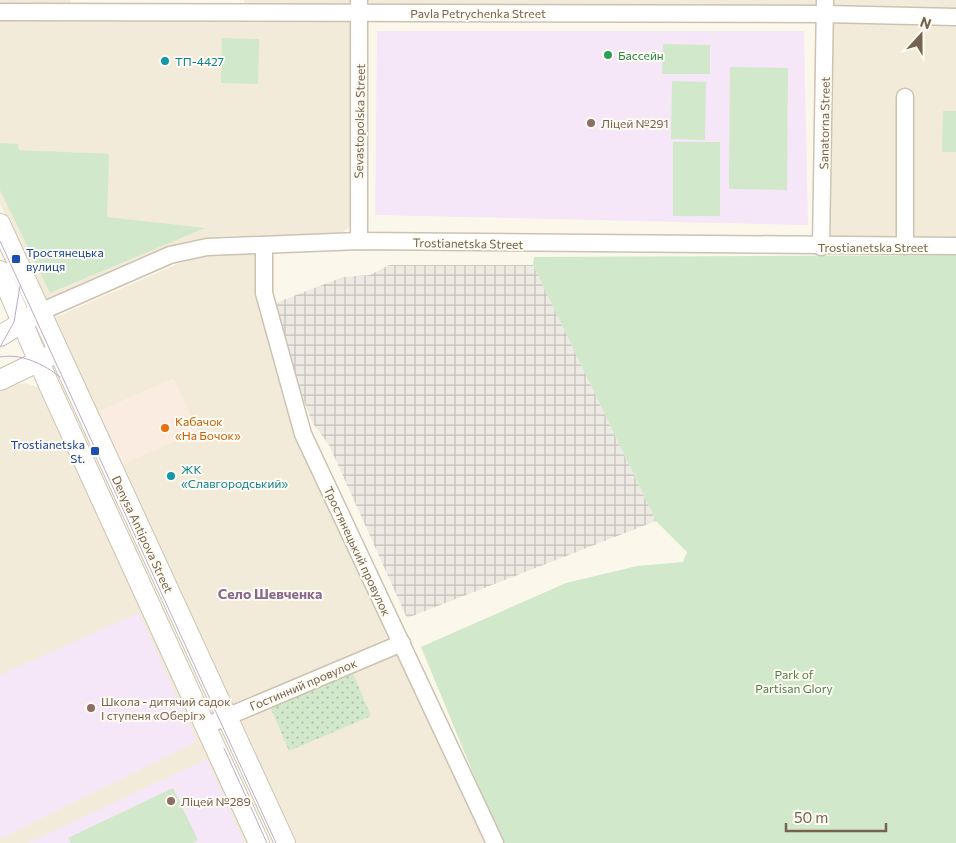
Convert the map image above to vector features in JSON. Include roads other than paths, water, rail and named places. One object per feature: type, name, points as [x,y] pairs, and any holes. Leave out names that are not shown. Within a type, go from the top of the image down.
[{"type":"street","name":"Pavla Petrychenka Street","points":[[0,12],[360,6],[825,7],[956,18]]},
{"type":"street","name":"Sevastopolska Street","points":[[359,241],[360,6]]},
{"type":"street","name":"Sanatorna Street","points":[[821,247],[825,7]]},
{"type":"street","points":[[905,97],[905,246]]},
{"type":"street","name":"Denysa Antipova Street","points":[[0,224],[285,843]]},
{"type":"street","name":"Trostianetska Street","points":[[0,336],[40,312],[170,256],[207,247],[359,241],[821,247],[956,246]]},
{"type":"street","name":"Тростянецький провулок","points":[[264,245],[264,293],[303,434],[495,843]]},
{"type":"street","name":"Denysa Antipova Street","points":[[0,271],[39,362],[259,843]]},
{"type":"street","points":[[0,380],[59,352]]},
{"type":"street","name":"Гостинний провулок","points":[[205,726],[402,643]]},
{"type":"tram line","points":[[0,241],[276,843]]},
{"type":"tram line","points":[[0,347],[14,322],[20,286]]},
{"type":"tram line","points":[[0,357],[24,358],[47,368],[60,377]]},
{"type":"tram line","points":[[224,748],[267,843]]},
{"type":"place","name":"Бассейн","points":[[608,55]]},
{"type":"place","name":"ТП-4427","points":[[165,61]]},
{"type":"place","name":"Ліцей №291","points":[[591,123]]},
{"type":"place","name":"Тростянецька вулиця","points":[[16,259]]},
{"type":"place","name":"Кабачок «На Бочок»","points":[[165,428]]},
{"type":"place","name":"Trostianetska St.","points":[[95,451]]},
{"type":"place","name":"ЖК «Славгородський»","points":[[171,476]]},
{"type":"place","name":"Школа - дитячий садок І ступеня «Оберіг»","points":[[91,708]]},
{"type":"place","name":"Ліцей №289","points":[[171,801]]},
{"type":"district","name":"Село Шевченка","points":[[270,593]]},
{"type":"park label","name":"Park of Partisan Glory","points":[[794,681]]}]
